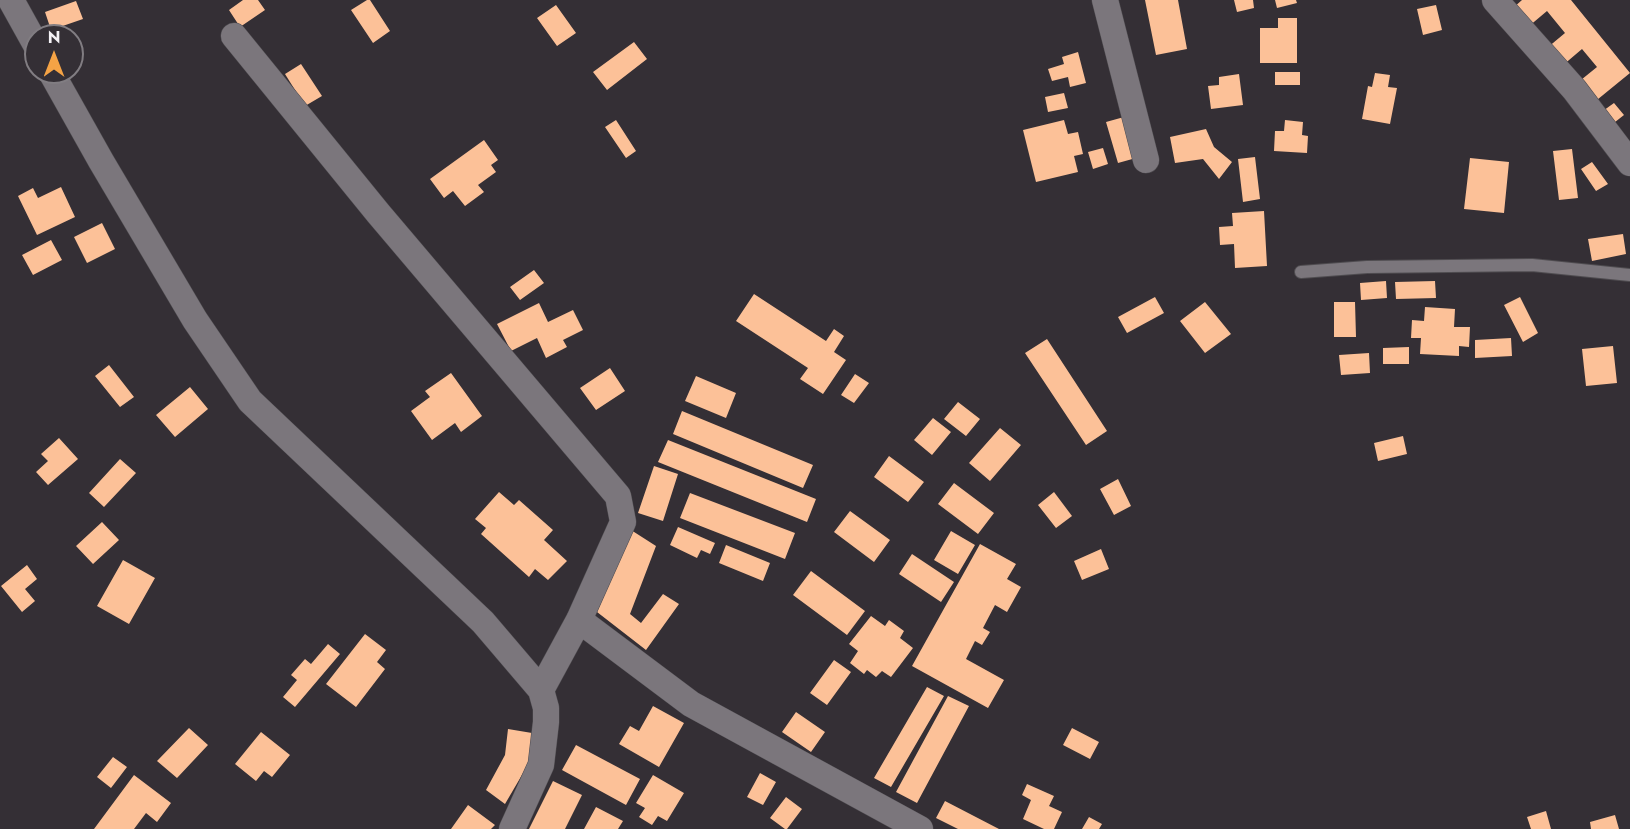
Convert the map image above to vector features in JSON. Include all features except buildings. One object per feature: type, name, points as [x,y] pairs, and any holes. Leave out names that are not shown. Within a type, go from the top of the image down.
[{"type":"street","points":[[11,0],[24,24]]},
{"type":"street","points":[[1105,0],[1146,160]]},
{"type":"street","points":[[1495,0],[1574,89],[1630,163]]},
{"type":"street","points":[[234,36],[393,231],[618,496],[623,522],[579,620],[541,690]]},
{"type":"street","points":[[58,84],[195,320],[250,401],[483,622],[541,690],[546,708],[541,765],[512,829]]},
{"type":"street","points":[[579,620],[691,704],[920,829]]},
{"type":"lane","points":[[1301,272],[1367,267],[1532,265],[1630,275]]}]
